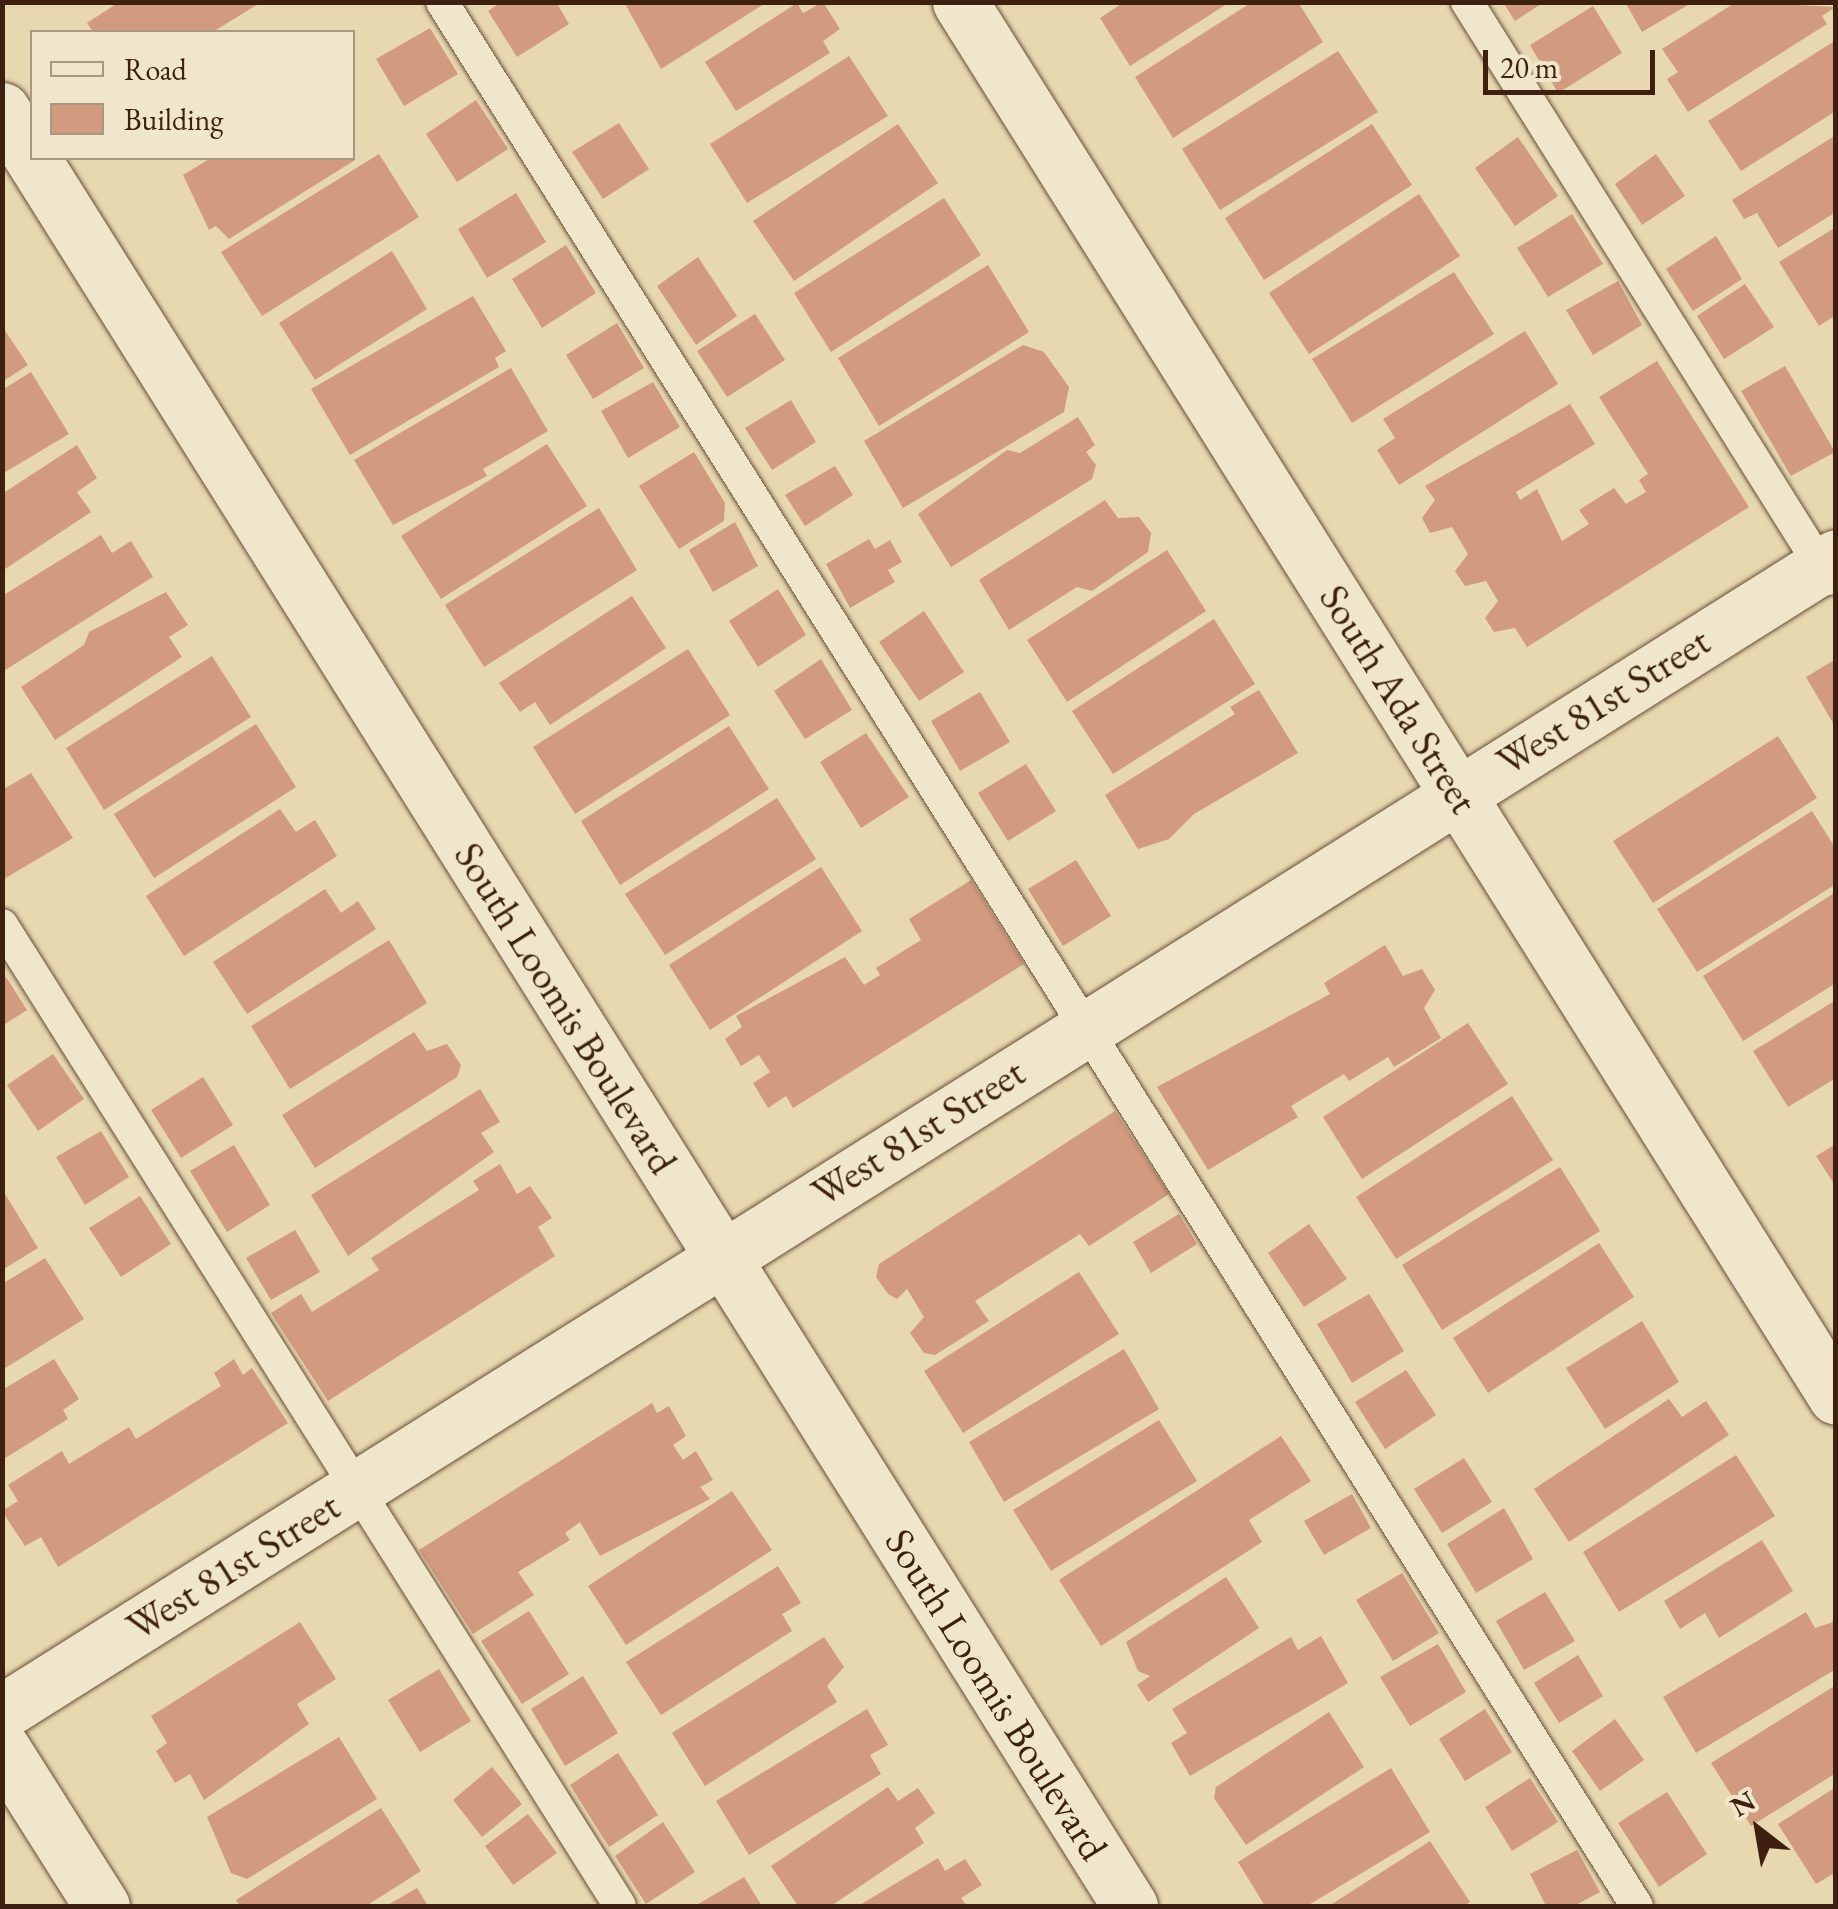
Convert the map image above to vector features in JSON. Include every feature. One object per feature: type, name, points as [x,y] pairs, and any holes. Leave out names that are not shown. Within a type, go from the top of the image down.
[{"type":"street","name":"South Ada Street","points":[[960,2],[1836,1397]]},
{"type":"street","name":"South Loomis Boulevard","points":[[2,110],[30,155]]},
{"type":"street","name":"South Loomis Boulevard","points":[[33,160],[1130,1906]]},
{"type":"street","name":"West 81st Street","points":[[2,1712],[1458,793],[1831,570]]},
{"type":"street","points":[[2,1748],[102,1906]]},
{"type":"lane","points":[[442,2],[1637,1906]]},
{"type":"lane","points":[[1467,2],[1831,570]]},
{"type":"lane","points":[[2,926],[620,1906]]},
{"type":"building","points":[[119,2],[261,2],[216,30],[92,30],[87,23]]},
{"type":"building","points":[[501,2],[556,2],[569,24],[517,57],[488,11]]},
{"type":"building","points":[[624,2],[767,2],[661,69]]},
{"type":"building","points":[[823,2],[840,29],[823,41],[830,53],[736,111],[705,62],[797,3],[803,13]]},
{"type":"building","points":[[1124,2],[1230,2],[1130,66],[1100,18]]},
{"type":"building","points":[[1252,2],[1298,2],[1323,42],[1173,138],[1135,77]]},
{"type":"building","points":[[1503,2],[1544,2],[1515,21]]},
{"type":"building","points":[[1625,2],[1693,2],[1642,32]]},
{"type":"building","points":[[1736,2],[1836,7],[1822,16],[1827,24],[1688,112],[1667,79],[1678,72],[1662,49]]},
{"type":"building","points":[[1593,6],[1622,53],[1558,93],[1530,45]]},
{"type":"building","points":[[430,28],[458,74],[404,106],[376,59]]},
{"type":"building","points":[[1836,40],[1836,111],[1741,171],[1708,121]]},
{"type":"building","points":[[1338,51],[1378,112],[1220,210],[1182,149]]},
{"type":"building","points":[[849,56],[888,116],[747,203],[710,144]]},
{"type":"building","points":[[476,100],[508,149],[457,182],[426,134]]},
{"type":"building","points":[[619,123],[649,169],[603,199],[572,152]]},
{"type":"building","points":[[898,124],[938,183],[794,281],[753,221]]},
{"type":"building","points":[[1372,124],[1412,185],[1264,280],[1225,218]]},
{"type":"building","points":[[1836,135],[1836,212],[1778,248],[1757,213],[1744,219],[1732,200]]},
{"type":"building","points":[[1518,137],[1558,196],[1515,226],[1475,168]]},
{"type":"building","points":[[379,154],[419,217],[262,316],[221,252]]},
{"type":"building","points":[[1656,154],[1685,196],[1642,225],[1615,184]]},
{"type":"building","points":[[208,160],[355,160],[229,239],[216,226],[209,230],[183,175]]},
{"type":"building","points":[[516,193],[546,242],[487,278],[458,229]]},
{"type":"building","points":[[1419,194],[1460,256],[1309,354],[1269,293]]},
{"type":"building","points":[[944,198],[981,255],[831,352],[794,293]]},
{"type":"building","points":[[1572,214],[1603,264],[1548,297],[1517,248]]},
{"type":"building","points":[[1836,227],[1836,315],[1819,326],[1779,262]]},
{"type":"building","points":[[1716,236],[1742,279],[1693,311],[1666,269]]},
{"type":"building","points":[[566,245],[596,293],[542,328],[512,279]]},
{"type":"building","points":[[392,251],[427,309],[315,380],[279,323]]},
{"type":"building","points":[[698,257],[737,316],[696,345],[657,286]]},
{"type":"building","points":[[988,265],[1029,332],[879,426],[838,358]]},
{"type":"building","points":[[1454,272],[1494,334],[1352,423],[1312,359]]},
{"type":"building","points":[[1618,281],[1642,325],[1593,355],[1566,310]]},
{"type":"building","points":[[1745,284],[1774,327],[1724,359],[1697,316]]},
{"type":"building","points":[[473,296],[506,351],[495,358],[499,367],[350,455],[311,389]]},
{"type":"building","points":[[755,314],[785,360],[727,397],[697,351]]},
{"type":"building","points":[[617,323],[644,368],[593,399],[566,355]]},
{"type":"building","points":[[2,326],[28,365],[2,382]]},
{"type":"building","points":[[1525,331],[1558,384],[1399,485],[1377,450],[1395,438],[1383,419]]},
{"type":"building","points":[[1023,345],[1044,352],[1069,387],[1064,412],[903,508],[864,441]]},
{"type":"building","points":[[1657,361],[1749,507],[1527,647],[1515,628],[1494,632],[1485,618],[1498,601],[1486,581],[1465,586],[1455,571],[1468,554],[1452,527],[1430,533],[1422,518],[1435,500],[1425,486],[1570,404],[1595,444],[1516,492],[1520,500],[1537,489],[1562,541],[1589,524],[1579,510],[1614,488],[1626,504],[1646,492],[1639,480],[1648,474],[1599,397]]},
{"type":"building","points":[[1785,366],[1835,452],[1791,476],[1741,391]]},
{"type":"building","points":[[511,368],[548,431],[483,469],[487,476],[393,525],[354,460]]},
{"type":"building","points":[[31,372],[69,434],[2,474],[2,390]]},
{"type":"building","points":[[653,382],[680,427],[628,458],[601,411]]},
{"type":"building","points":[[791,400],[816,442],[772,470],[745,428]]},
{"type":"building","points":[[1078,417],[1095,445],[1086,452],[1096,465],[1092,479],[951,567],[918,514],[1007,450],[1020,453]]},
{"type":"building","points":[[547,444],[587,506],[441,599],[401,536]]},
{"type":"building","points":[[77,445],[97,478],[77,492],[91,512],[2,571],[2,494]]},
{"type":"building","points":[[694,452],[725,503],[724,521],[679,549],[639,486]]},
{"type":"building","points":[[835,466],[853,495],[805,526],[785,495]]},
{"type":"building","points":[[1105,500],[1118,518],[1139,517],[1151,533],[1148,552],[1092,591],[1077,587],[1009,630],[979,580]]},
{"type":"building","points":[[599,508],[637,570],[484,667],[445,605]]},
{"type":"building","points":[[735,522],[758,566],[713,592],[689,550]]},
{"type":"building","points":[[101,535],[112,553],[131,541],[153,577],[2,672],[2,596]]},
{"type":"building","points":[[869,539],[875,549],[890,540],[902,562],[888,570],[895,582],[850,608],[826,564]]},
{"type":"building","points":[[1167,550],[1206,611],[1067,702],[1027,640]]},
{"type":"building","points":[[778,589],[806,635],[758,667],[729,621]]},
{"type":"building","points":[[166,592],[188,625],[169,637],[182,657],[55,740],[21,687],[84,645],[89,632]]},
{"type":"building","points":[[632,596],[666,648],[550,725],[535,702],[520,712],[499,683]]},
{"type":"building","points":[[924,611],[964,672],[919,701],[879,642]]},
{"type":"building","points":[[1214,619],[1255,684],[1113,774],[1072,711]]},
{"type":"building","points":[[688,649],[730,715],[575,814],[533,747]]},
{"type":"building","points":[[212,656],[251,717],[104,810],[66,748]]},
{"type":"building","points":[[821,659],[852,710],[805,739],[774,691]]},
{"type":"building","points":[[1836,659],[1836,728],[1806,677]]},
{"type":"building","points":[[1259,690],[1298,753],[1194,814],[1169,839],[1138,849],[1105,795],[1235,714],[1230,707]]},
{"type":"building","points":[[980,692],[1010,742],[960,771],[931,721]]},
{"type":"building","points":[[256,724],[296,787],[154,878],[114,814]]},
{"type":"building","points":[[729,726],[769,789],[620,885],[581,821]]},
{"type":"building","points":[[866,733],[909,797],[861,828],[820,762]]},
{"type":"building","points":[[1778,736],[1817,798],[1653,903],[1613,841]]},
{"type":"building","points":[[1026,764],[1056,811],[1008,841],[978,793]]},
{"type":"building","points":[[31,773],[73,838],[4,879],[2,790]]},
{"type":"building","points":[[777,798],[816,859],[665,955],[625,894]]},
{"type":"building","points":[[280,809],[296,832],[315,820],[337,856],[184,956],[146,896]]},
{"type":"building","points":[[1812,811],[1836,849],[1836,884],[1697,972],[1657,909]]},
{"type":"building","points":[[1076,860],[1111,916],[1063,946],[1028,889]]},
{"type":"building","points":[[821,867],[862,931],[710,1030],[669,965]]},
{"type":"building","points":[[971,880],[1024,964],[793,1108],[786,1096],[768,1108],[753,1083],[770,1072],[759,1055],[741,1066],[725,1039],[742,1027],[736,1016],[845,957],[864,985],[880,975],[876,968],[921,940],[909,919]]},
{"type":"building","points":[[325,889],[341,913],[358,901],[376,929],[247,1014],[213,962]]},
{"type":"building","points":[[1836,892],[1836,983],[1743,1041],[1703,976]]},
{"type":"building","points":[[389,940],[427,1003],[290,1089],[251,1026]]},
{"type":"building","points":[[1385,945],[1403,976],[1422,969],[1435,990],[1424,1008],[1441,1038],[1394,1067],[1388,1057],[1349,1081],[1344,1074],[1291,1106],[1298,1117],[1208,1170],[1157,1087],[1330,994],[1324,983]]},
{"type":"building","points":[[6,977],[27,1010],[2,1026],[2,979]]},
{"type":"building","points":[[1836,1000],[1836,1078],[1788,1107],[1753,1051]]},
{"type":"building","points":[[1468,1023],[1508,1084],[1362,1179],[1323,1117]]},
{"type":"building","points":[[414,1032],[427,1051],[447,1044],[461,1065],[457,1077],[315,1168],[282,1115]]},
{"type":"building","points":[[53,1054],[84,1099],[38,1131],[7,1085]]},
{"type":"building","points":[[203,1077],[233,1125],[181,1158],[151,1110]]},
{"type":"building","points":[[480,1089],[500,1122],[481,1133],[494,1152],[348,1256],[311,1195]]},
{"type":"building","points":[[1512,1096],[1553,1160],[1396,1259],[1356,1197]]},
{"type":"building","points":[[1115,1111],[1169,1194],[1089,1246],[1080,1234],[975,1301],[989,1321],[935,1355],[924,1353],[910,1333],[924,1317],[907,1289],[897,1299],[888,1294],[876,1277],[879,1264]]},
{"type":"building","points":[[101,1131],[129,1177],[85,1205],[56,1157]]},
{"type":"building","points":[[1836,1144],[1836,1187],[1816,1156]]},
{"type":"building","points":[[234,1145],[270,1205],[227,1232],[190,1171]]},
{"type":"building","points":[[500,1164],[517,1194],[530,1186],[552,1218],[538,1227],[555,1256],[328,1401],[271,1313],[301,1294],[312,1312],[379,1270],[371,1258],[479,1190],[473,1181]]},
{"type":"building","points":[[1560,1167],[1600,1231],[1442,1330],[1402,1265]]},
{"type":"building","points":[[2,1189],[38,1248],[2,1270]]},
{"type":"building","points":[[140,1196],[171,1244],[121,1277],[89,1228]]},
{"type":"building","points":[[1179,1214],[1197,1244],[1151,1273],[1133,1242]]},
{"type":"building","points":[[1309,1224],[1347,1279],[1304,1307],[1268,1253]]},
{"type":"building","points":[[295,1230],[320,1272],[271,1300],[246,1258]]},
{"type":"building","points":[[1599,1243],[1634,1297],[1488,1393],[1453,1338]]},
{"type":"building","points":[[45,1258],[84,1319],[2,1370],[2,1284]]},
{"type":"building","points":[[1079,1272],[1119,1334],[963,1433],[924,1371]]},
{"type":"building","points":[[1369,1294],[1404,1351],[1352,1383],[1317,1324]]},
{"type":"building","points":[[1642,1321],[1679,1382],[1605,1429],[1566,1368]]},
{"type":"building","points":[[1124,1349],[1159,1409],[1004,1502],[969,1442]]},
{"type":"building","points":[[54,1359],[79,1399],[63,1410],[68,1419],[2,1460],[2,1390]]},
{"type":"building","points":[[234,1359],[243,1375],[252,1368],[288,1423],[58,1567],[41,1537],[25,1546],[2,1511],[18,1501],[8,1485],[62,1451],[69,1464],[129,1427],[136,1439],[221,1386],[214,1373]]},
{"type":"building","points":[[1406,1370],[1436,1415],[1385,1449],[1355,1402]]},
{"type":"building","points":[[1669,1399],[1682,1417],[1706,1401],[1729,1435],[1569,1542],[1534,1489]]},
{"type":"building","points":[[652,1403],[657,1413],[669,1406],[686,1436],[673,1445],[683,1460],[696,1451],[713,1480],[700,1487],[710,1499],[600,1556],[580,1522],[565,1533],[570,1540],[518,1572],[534,1595],[473,1634],[419,1550]]},
{"type":"building","points":[[1159,1420],[1197,1481],[1051,1571],[1013,1510]]},
{"type":"building","points":[[1281,1436],[1311,1481],[1249,1520],[1262,1542],[1101,1646],[1059,1580]]},
{"type":"building","points":[[1736,1455],[1775,1516],[1619,1612],[1583,1552]]},
{"type":"building","points":[[1464,1458],[1492,1502],[1442,1533],[1414,1489]]},
{"type":"building","points":[[732,1491],[772,1550],[626,1645],[588,1586]]},
{"type":"building","points":[[1352,1494],[1371,1528],[1324,1555],[1304,1521]]},
{"type":"building","points":[[1504,1508],[1533,1559],[1476,1593],[1447,1544]]},
{"type":"building","points":[[1762,1540],[1793,1591],[1719,1638],[1705,1613],[1680,1629],[1664,1601]]},
{"type":"building","points":[[778,1566],[801,1603],[782,1614],[792,1631],[661,1715],[626,1662]]},
{"type":"building","points":[[1402,1573],[1439,1633],[1393,1661],[1356,1600]]},
{"type":"building","points":[[1226,1577],[1259,1628],[1148,1702],[1137,1685],[1150,1676],[1138,1671],[1126,1642]]},
{"type":"building","points":[[1545,1592],[1575,1641],[1524,1670],[1496,1621]]},
{"type":"building","points":[[529,1611],[569,1674],[522,1704],[481,1641]]},
{"type":"building","points":[[1806,1612],[1815,1628],[1836,1621],[1836,1669],[1696,1753],[1663,1697]]},
{"type":"building","points":[[300,1622],[336,1679],[297,1704],[309,1724],[204,1800],[190,1774],[175,1783],[156,1751],[167,1743],[151,1716]]},
{"type":"building","points":[[1321,1636],[1348,1683],[1190,1776],[1171,1743],[1187,1733],[1172,1709],[1291,1637],[1298,1650]]},
{"type":"building","points":[[824,1637],[844,1667],[827,1686],[837,1702],[705,1786],[672,1733]]},
{"type":"building","points":[[1438,1644],[1466,1692],[1410,1726],[1380,1677]]},
{"type":"building","points":[[1578,1655],[1603,1696],[1559,1723],[1534,1683]]},
{"type":"building","points":[[439,1669],[471,1721],[420,1752],[388,1700]]},
{"type":"building","points":[[583,1676],[618,1733],[565,1766],[531,1709]]},
{"type":"building","points":[[1836,1685],[1836,1773],[1751,1826],[1711,1763]]},
{"type":"building","points":[[867,1709],[888,1745],[870,1755],[881,1774],[749,1855],[716,1801]]},
{"type":"building","points":[[1485,1709],[1512,1752],[1465,1781],[1439,1739]]},
{"type":"building","points":[[1329,1712],[1364,1767],[1246,1845],[1214,1798],[1216,1787]]},
{"type":"building","points":[[1615,1719],[1644,1760],[1600,1791],[1572,1751]]},
{"type":"building","points":[[339,1737],[377,1799],[247,1879],[231,1873],[207,1817]]},
{"type":"building","points":[[618,1753],[658,1815],[609,1847],[570,1785]]},
{"type":"building","points":[[492,1767],[522,1804],[482,1837],[453,1800]]},
{"type":"building","points":[[1391,1768],[1430,1832],[1307,1906],[1265,1906],[1238,1862]]},
{"type":"building","points":[[1530,1778],[1558,1822],[1512,1851],[1485,1807]]},
{"type":"building","points":[[888,1787],[898,1801],[918,1788],[935,1813],[915,1828],[924,1843],[831,1906],[798,1906],[771,1866]]},
{"type":"building","points":[[1836,1787],[1836,1872],[1816,1884],[1778,1824]]},
{"type":"building","points":[[1667,1792],[1707,1854],[1659,1887],[1618,1823]]},
{"type":"building","points":[[381,1808],[421,1871],[366,1906],[240,1906],[236,1900]]},
{"type":"building","points":[[528,1814],[557,1853],[513,1885],[485,1846]]},
{"type":"building","points":[[663,1822],[695,1872],[646,1904],[615,1856]]},
{"type":"building","points":[[1430,1841],[1470,1902],[1464,1906],[1329,1906]]},
{"type":"building","points":[[1577,1850],[1600,1892],[1574,1906],[1546,1906],[1530,1874]]},
{"type":"building","points":[[938,1858],[945,1871],[965,1859],[982,1885],[961,1898],[967,1906],[858,1906]]},
{"type":"building","points":[[744,1877],[762,1906],[695,1906]]},
{"type":"building","points":[[417,1888],[428,1906],[386,1906]]}]
